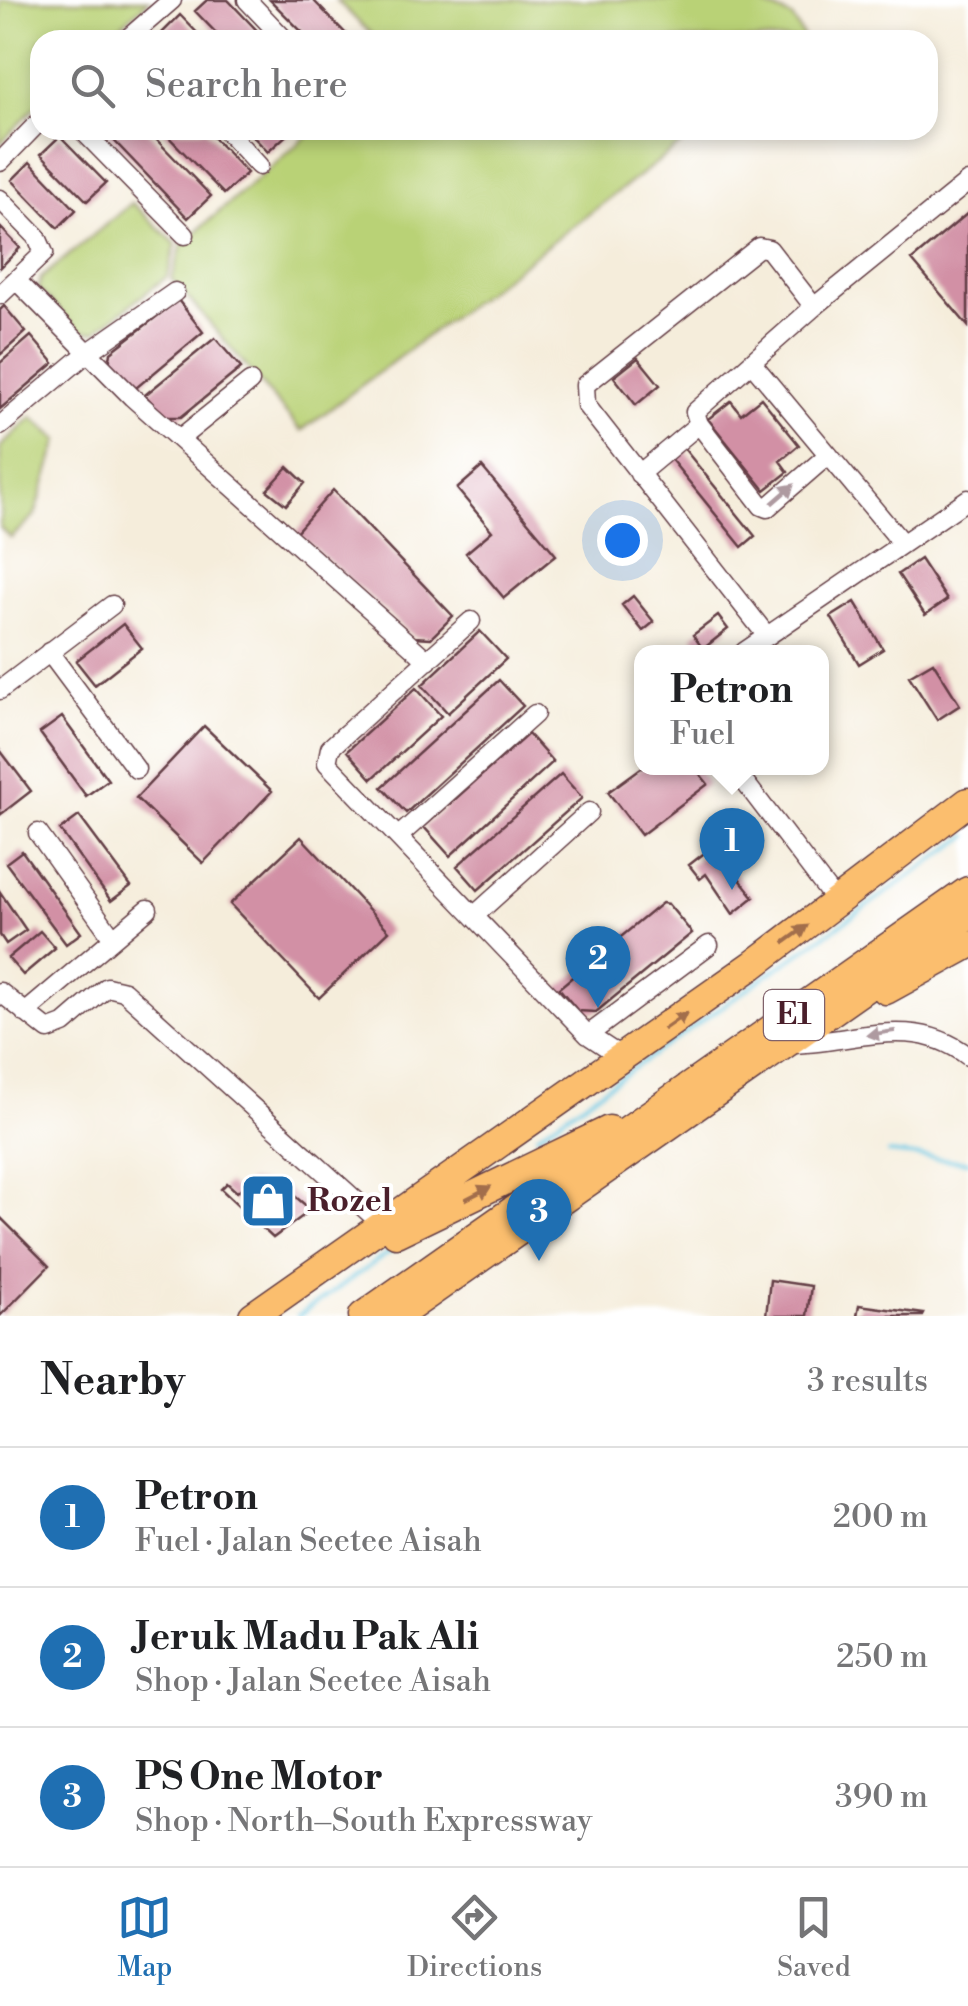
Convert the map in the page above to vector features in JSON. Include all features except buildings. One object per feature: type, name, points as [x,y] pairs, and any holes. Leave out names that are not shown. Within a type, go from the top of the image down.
[{"type":"highway","points":[[253,1316],[633,1050],[837,903],[968,802]]},
{"type":"highway","name":"E1","points":[[363,1316],[968,891]]},
{"type":"highway","name":"E1","points":[[397,1316],[968,916]]},
{"type":"highway","points":[[851,1000],[907,982],[968,946]]},
{"type":"highway","points":[[326,1265],[573,1145],[648,1117]]},
{"type":"street","points":[[142,30],[172,0]]},
{"type":"street","points":[[248,0],[276,30]]},
{"type":"street","points":[[0,162],[30,130]]},
{"type":"street","points":[[92,140],[185,234]]},
{"type":"street","points":[[235,140],[259,166]]},
{"type":"street","points":[[828,456],[767,508],[699,424],[696,412],[814,308],[968,182]]},
{"type":"street","points":[[0,199],[44,246],[34,266],[0,295]]},
{"type":"street","points":[[767,636],[586,404],[585,385],[759,247],[768,250],[814,308]]},
{"type":"street","points":[[16,281],[86,354],[428,661]]},
{"type":"street","points":[[0,426],[86,354],[175,292]]},
{"type":"street","points":[[752,363],[902,543]]},
{"type":"street","points":[[179,439],[250,382]]},
{"type":"street","points":[[639,474],[699,424]]},
{"type":"street","points":[[754,645],[968,499]]},
{"type":"street","points":[[0,690],[112,604]]},
{"type":"street","points":[[471,621],[325,756],[588,1035],[614,1052],[633,1050]]},
{"type":"street","points":[[50,652],[136,768]]},
{"type":"street","points":[[398,836],[535,714]]},
{"type":"street","points":[[739,775],[837,903]]},
{"type":"street","points":[[474,916],[589,812]]},
{"type":"street","points":[[38,833],[113,938]]},
{"type":"street","points":[[24,1013],[148,909]]},
{"type":"street","points":[[588,1035],[708,945]]},
{"type":"street","points":[[0,992],[48,1030],[57,1028],[107,987],[124,992],[384,1225]]},
{"type":"street","points":[[790,1044],[840,1042],[889,1030],[914,1031],[948,1043],[968,1056]]},
{"type":"street","points":[[588,1035],[600,1060],[588,1082]]},
{"type":"green space","points":[[0,0],[149,0],[116,30],[30,30],[30,112],[0,144]]},
{"type":"green space","points":[[336,0],[751,0],[792,17],[799,30],[367,30]]},
{"type":"green space","points":[[302,140],[687,140],[301,431],[172,279],[182,244]]},
{"type":"green space","points":[[132,203],[176,244],[168,276],[95,332],[80,331],[38,289],[41,278]]},
{"type":"green space","points":[[32,417],[59,440],[35,515],[11,538],[0,528],[0,447]]},
{"type":"waterway","points":[[537,1135],[968,836]]},
{"type":"waterway","points":[[889,1153],[968,1162]]},
{"type":"waterway","points":[[298,1316],[400,1245]]},
{"type":"place","name":"Petron","points":[[732,890]]},
{"type":"place","name":"Jeruk Madu Pak Ali","points":[[598,1008]]},
{"type":"place","name":"Rozel","points":[[268,1201]]},
{"type":"place","name":"PS One Motor","points":[[539,1261]]}]
